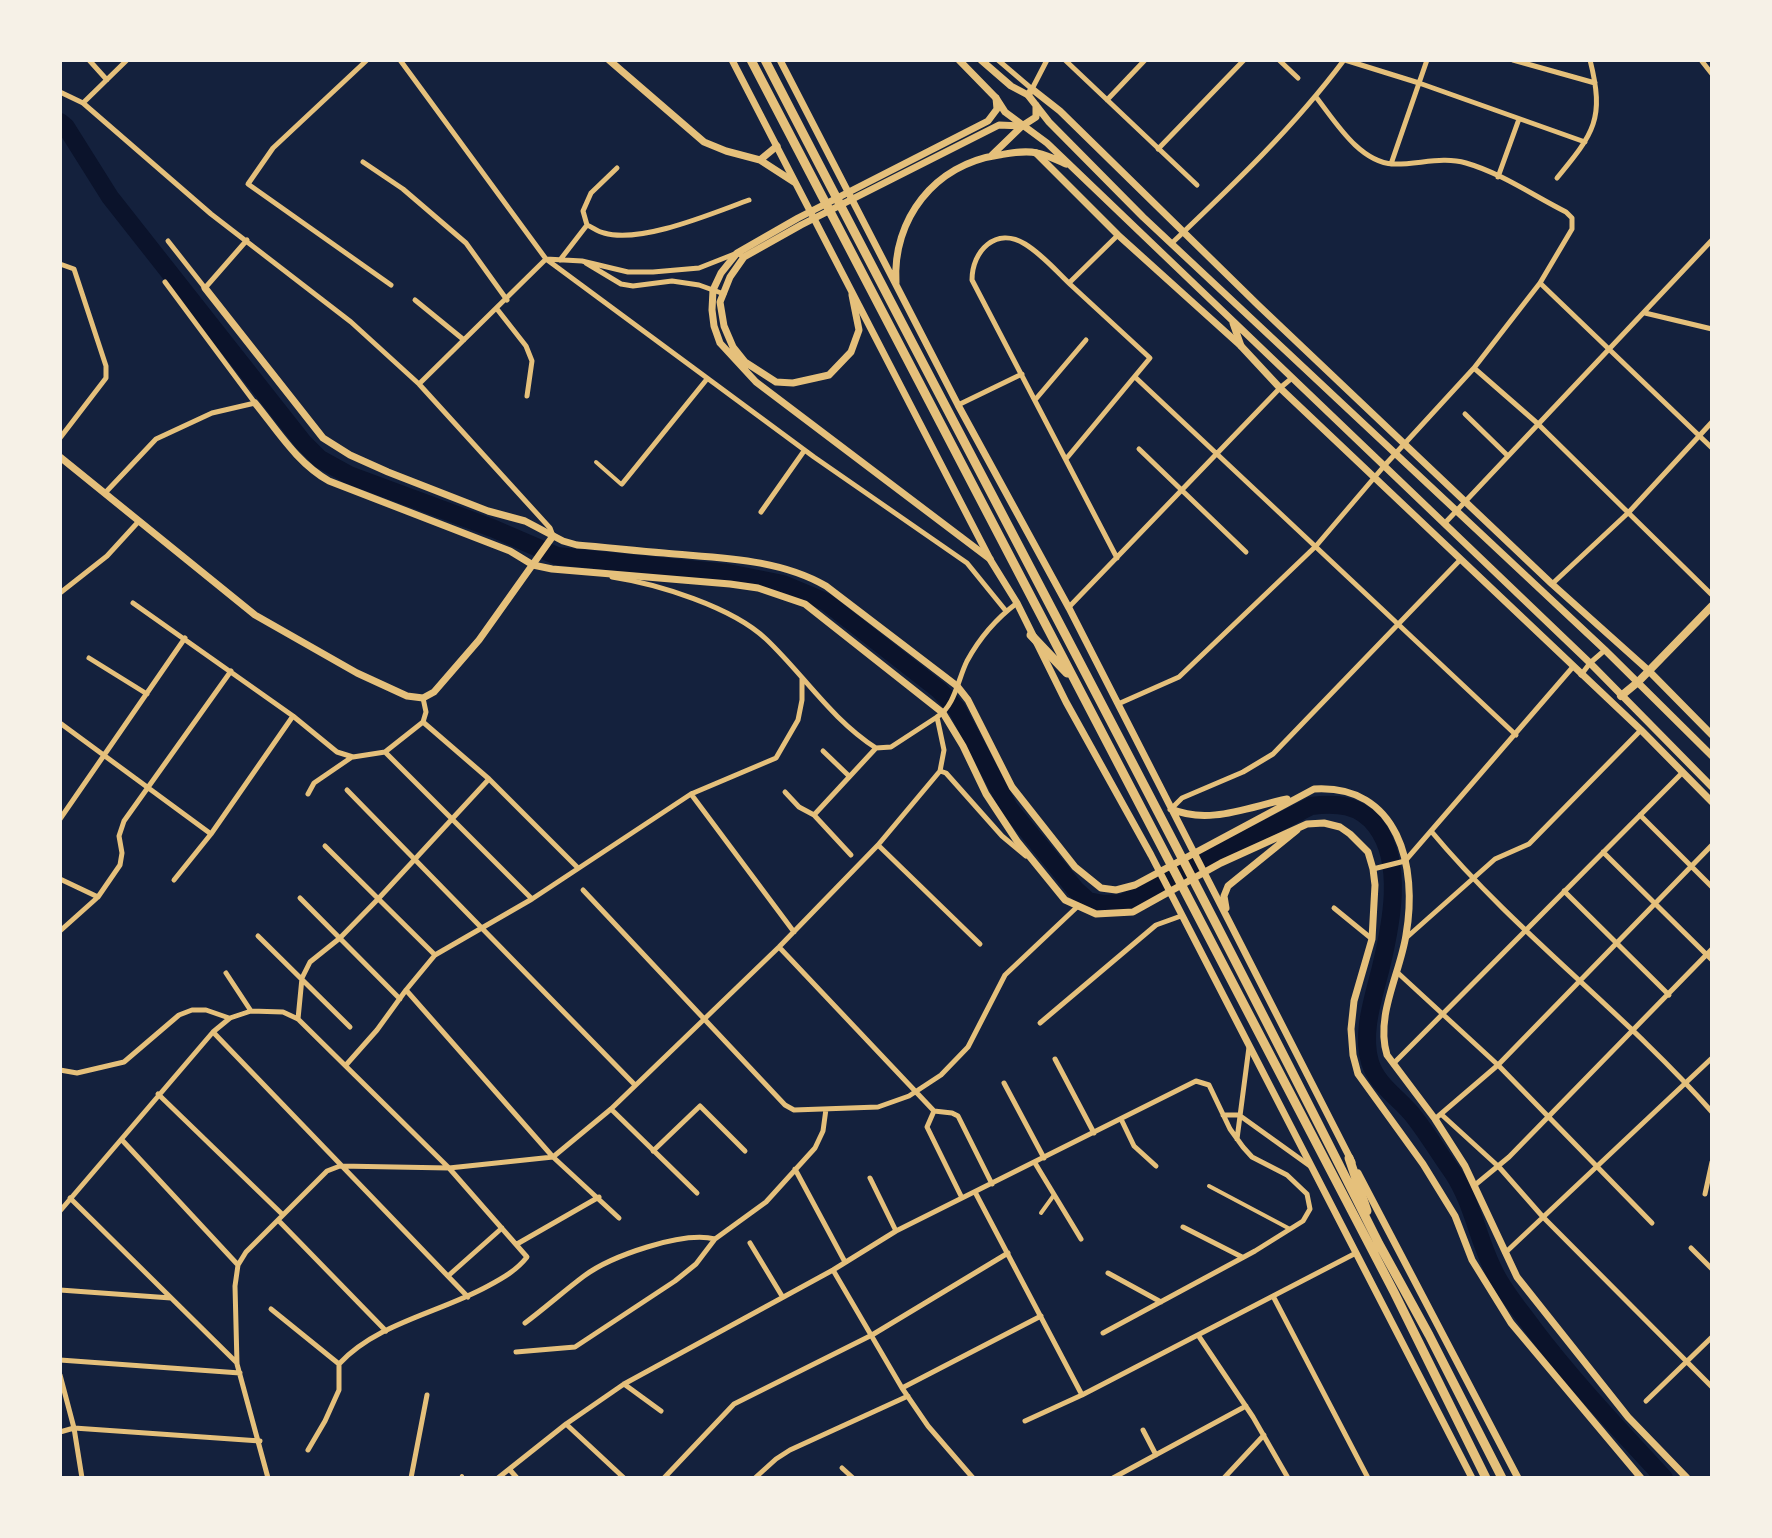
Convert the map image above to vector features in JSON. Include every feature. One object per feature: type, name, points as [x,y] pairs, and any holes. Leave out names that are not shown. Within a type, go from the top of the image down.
[{"type":"highway","points":[[751,60],[1394,1292],[1486,1478]]},
{"type":"highway","points":[[765,60],[1502,1478]]},
{"type":"highway","points":[[1031,635],[1076,682]]},
{"type":"highway","points":[[1349,1158],[1379,1244]]},
{"type":"main road","points":[[609,60],[704,142],[760,160],[794,182]]},
{"type":"main road","points":[[732,60],[991,561],[1017,603],[1031,635],[1151,855],[1472,1478]]},
{"type":"main road","points":[[780,60],[958,405],[1069,608],[1349,1158],[1518,1478]]},
{"type":"main road","points":[[959,60],[996,98],[1005,112],[1047,143],[1385,465],[1590,663],[1712,787]]},
{"type":"main road","points":[[981,60],[1011,86],[1030,92],[1060,111],[1552,584],[1648,670],[1712,735]]},
{"type":"main road","points":[[1030,92],[1049,122],[1085,160],[1605,650],[1712,756]]},
{"type":"main road","points":[[991,561],[756,382],[720,343],[714,326],[713,290],[721,273],[741,255],[988,121],[997,109],[996,98]]},
{"type":"main road","points":[[990,157],[1036,117],[1036,103]]},
{"type":"main road","points":[[866,187],[999,125],[1022,126]]},
{"type":"main road","points":[[760,160],[777,146]]},
{"type":"main road","points":[[897,289],[895,268],[907,219],[939,179],[963,165],[1021,152],[1036,153],[1068,164]]},
{"type":"main road","points":[[1036,153],[1118,235],[1241,346],[1280,388],[1572,668],[1641,730],[1712,802]]},
{"type":"main road","points":[[741,255],[720,302],[724,326],[739,354],[761,374],[776,382],[793,383],[829,375],[851,352],[859,330],[851,293]]},
{"type":"main road","points":[[1179,270],[1190,260]]},
{"type":"main road","points":[[205,288],[323,438],[350,455],[488,511],[525,521],[551,538],[577,545],[784,568],[807,575],[826,586],[968,700],[1012,787],[1075,867],[1101,888],[1116,890],[1135,885],[1314,789],[1328,788],[1365,799],[1379,808],[1393,826],[1403,862],[1409,903],[1406,939],[1383,1022],[1383,1043],[1392,1065],[1438,1117],[1475,1185],[1517,1277],[1628,1417],[1687,1478]]},
{"type":"main road","points":[[1233,321],[1241,346]]},
{"type":"main road","points":[[255,403],[298,457],[329,481],[534,563],[587,573],[639,574],[730,584],[787,596],[805,604],[942,714],[963,746],[998,815],[1065,900],[1077,907],[1096,914],[1133,912],[1221,863],[1299,827],[1324,823],[1340,827],[1368,852],[1373,869],[1372,939],[1354,1001],[1351,1029],[1358,1074],[1423,1164],[1455,1216],[1472,1260],[1511,1323],[1641,1478]]},
{"type":"main road","points":[[60,457],[255,615],[357,673],[407,696],[423,698],[434,692],[479,640],[551,538]]},
{"type":"main road","points":[[1621,696],[1712,606]]},
{"type":"main road","points":[[1171,809],[1194,816],[1215,815],[1293,798]]},
{"type":"main road","points":[[1237,936],[1225,906],[1224,896],[1228,886],[1299,827]]},
{"type":"street","points":[[89,60],[107,81]]},
{"type":"street","points":[[83,103],[127,60]]},
{"type":"street","points":[[367,60],[273,148],[248,184],[391,285]]},
{"type":"street","points":[[400,60],[546,259],[804,450],[967,563],[1006,611]]},
{"type":"street","points":[[998,60],[1030,92],[1047,60]]},
{"type":"street","points":[[1065,60],[1197,185]]},
{"type":"street","points":[[1107,100],[1145,60]]},
{"type":"street","points":[[1158,149],[1244,60]]},
{"type":"street","points":[[1279,60],[1298,78]]},
{"type":"street","points":[[1172,243],[1316,97],[1344,60],[1585,142]]},
{"type":"street","points":[[1391,164],[1427,60]]},
{"type":"street","points":[[1513,60],[1596,84]]},
{"type":"street","points":[[1540,60],[1540,68]]},
{"type":"street","points":[[1557,178],[1593,128],[1599,97],[1590,60]]},
{"type":"street","points":[[1701,60],[1712,74]]},
{"type":"street","points":[[60,92],[83,103],[211,214],[351,322],[419,384],[550,528],[551,538]]},
{"type":"street","points":[[1117,704],[1179,677],[1316,546],[1474,368],[1540,283],[1572,229],[1572,218],[1566,212],[1465,163],[1419,161],[1391,164],[1367,154],[1346,135],[1316,97]]},
{"type":"street","points":[[1498,177],[1519,119]]},
{"type":"street","points":[[363,162],[403,189],[466,243],[507,300]]},
{"type":"street","points":[[617,168],[591,193],[583,211],[587,225],[603,233],[622,235],[673,227],[749,200]]},
{"type":"street","points":[[560,260],[587,225]]},
{"type":"street","points":[[1069,283],[1118,235]]},
{"type":"street","points":[[1066,459],[1150,358],[1025,244],[999,239],[987,244],[976,256],[972,280],[1117,558]]},
{"type":"street","points":[[168,241],[205,288],[247,240]]},
{"type":"street","points":[[1444,524],[1712,240]]},
{"type":"street","points":[[546,259],[582,261],[628,272],[653,272],[699,268],[741,255]]},
{"type":"street","points":[[419,384],[546,259]]},
{"type":"street","points":[[582,261],[621,284],[633,286],[672,281],[699,285],[724,294]]},
{"type":"street","points":[[60,438],[106,378],[106,366],[74,269],[63,264]]},
{"type":"street","points":[[104,494],[156,439],[212,413],[255,403],[165,282]]},
{"type":"street","points":[[1540,283],[1712,448]]},
{"type":"street","points":[[415,300],[464,340]]},
{"type":"street","points":[[497,309],[526,346],[532,361],[527,396]]},
{"type":"street","points":[[1645,313],[1712,329]]},
{"type":"street","points":[[1035,400],[1086,340]]},
{"type":"street","points":[[1474,368],[1537,423],[1712,595]]},
{"type":"street","points":[[958,405],[1022,374]]},
{"type":"street","points":[[1135,377],[1516,735]]},
{"type":"street","points":[[1069,608],[1292,378]]},
{"type":"street","points":[[596,462],[622,484],[707,379]]},
{"type":"street","points":[[1465,414],[1508,456]]},
{"type":"street","points":[[1552,584],[1629,512],[1712,422]]},
{"type":"street","points":[[1139,449],[1246,552]]},
{"type":"street","points":[[761,512],[804,450]]},
{"type":"street","points":[[60,584],[62,592],[107,556],[139,521]]},
{"type":"street","points":[[1171,809],[1182,798],[1243,772],[1273,754],[1461,559]]},
{"type":"street","points":[[587,573],[654,588],[740,619],[764,637],[824,705],[876,748],[891,747],[942,714],[968,659],[1006,611],[1017,603]]},
{"type":"street","points":[[133,603],[293,716],[337,752],[353,757]]},
{"type":"street","points":[[60,819],[185,638]]},
{"type":"street","points":[[1581,675],[1605,650]]},
{"type":"street","points":[[89,658],[147,694]]},
{"type":"street","points":[[1373,869],[1403,862],[1572,668]]},
{"type":"street","points":[[60,931],[98,897],[120,865],[122,853],[119,836],[124,821],[231,671]]},
{"type":"street","points":[[346,1065],[435,955],[532,899],[691,794],[776,758],[798,720],[802,678]]},
{"type":"street","points":[[308,794],[321,777],[353,757],[385,752],[423,722],[426,712],[423,698]]},
{"type":"street","points":[[268,1478],[237,1364],[235,1286],[238,1265],[246,1252],[327,1171],[340,1166],[449,1168],[553,1157],[611,1109],[779,947],[878,845],[940,771],[944,750],[942,714]]},
{"type":"street","points":[[174,880],[211,834],[293,716]]},
{"type":"street","points":[[423,722],[489,779],[578,868]]},
{"type":"street","points":[[60,723],[211,834]]},
{"type":"street","points":[[1406,939],[1495,859],[1529,844],[1641,730]]},
{"type":"street","points":[[814,815],[876,748]]},
{"type":"street","points":[[823,751],[849,776]]},
{"type":"street","points":[[385,752],[532,899]]},
{"type":"street","points":[[940,771],[962,789],[1002,836],[1035,864]]},
{"type":"street","points":[[1392,1065],[1683,772]]},
{"type":"street","points":[[298,1019],[302,978],[310,962],[340,938],[452,822],[489,779]]},
{"type":"street","points":[[347,790],[635,1085]]},
{"type":"street","points":[[785,792],[799,807],[814,815],[851,855]]},
{"type":"street","points":[[691,794],[794,932]]},
{"type":"street","points":[[1640,815],[1712,887]]},
{"type":"street","points":[[1431,831],[1499,907],[1634,1031],[1712,1112]]},
{"type":"street","points":[[878,845],[980,944]]},
{"type":"street","points":[[1712,845],[1498,1065],[1438,1117],[1499,1167],[1543,1217],[1712,1387]]},
{"type":"street","points":[[325,846],[435,955]]},
{"type":"street","points":[[1603,852],[1712,960]]},
{"type":"street","points":[[60,879],[98,897]]},
{"type":"street","points":[[583,890],[789,1109],[878,1107],[917,1091],[955,1063],[968,1047],[1005,975],[1077,907]]},
{"type":"street","points":[[1564,891],[1669,995]]},
{"type":"street","points":[[300,898],[400,999]]},
{"type":"street","points":[[1334,908],[1372,939]]},
{"type":"street","points":[[1040,1023],[1156,925],[1180,913]]},
{"type":"street","points":[[258,936],[350,1027]]},
{"type":"street","points":[[779,947],[934,1111],[958,1116],[992,1184]]},
{"type":"street","points":[[1475,1185],[1499,1167],[1712,949]]},
{"type":"street","points":[[226,973],[251,1011]]},
{"type":"street","points":[[1398,973],[1498,1065],[1652,1223]]},
{"type":"street","points":[[406,990],[553,1157],[619,1218]]},
{"type":"street","points":[[60,1070],[77,1073],[124,1062],[179,1015],[192,1010],[206,1010],[230,1018]]},
{"type":"street","points":[[60,1211],[158,1094],[213,1032],[230,1018],[251,1011],[283,1012],[298,1019],[346,1065],[449,1168],[527,1257],[510,1273],[468,1297],[353,1348],[339,1364],[339,1390],[308,1450]]},
{"type":"street","points":[[213,1032],[468,1297]]},
{"type":"street","points":[[1237,1139],[1249,1046]]},
{"type":"street","points":[[1504,1253],[1712,1058]]},
{"type":"street","points":[[1055,1059],[1094,1133]]},
{"type":"street","points":[[498,1478],[566,1424],[624,1384],[833,1270],[896,1231],[1196,1081],[1209,1085],[1237,1139],[1252,1157],[1287,1175],[1307,1194],[1310,1209],[1303,1221],[1290,1229],[1103,1333]]},
{"type":"street","points":[[1004,1083],[1044,1158]]},
{"type":"street","points":[[158,1094],[386,1331]]},
{"type":"street","points":[[653,1151],[700,1106],[745,1151]]},
{"type":"street","points":[[611,1109],[697,1193]]},
{"type":"street","points":[[516,1352],[575,1347],[675,1281],[696,1264],[715,1239],[766,1202],[815,1148],[823,1131],[826,1109]]},
{"type":"street","points":[[934,1111],[927,1127],[962,1198]]},
{"type":"street","points":[[1223,1115],[1239,1115],[1313,1169]]},
{"type":"street","points":[[1121,1119],[1134,1146],[1156,1166]]},
{"type":"street","points":[[122,1140],[238,1265]]},
{"type":"street","points":[[1705,1194],[1712,1162]]},
{"type":"street","points":[[1035,1163],[1081,1239]]},
{"type":"street","points":[[795,1169],[845,1262]]},
{"type":"street","points":[[870,1178],[896,1231]]},
{"type":"street","points":[[1209,1186],[1290,1229]]},
{"type":"street","points":[[975,1192],[1082,1395]]},
{"type":"street","points":[[1041,1213],[1054,1195]]},
{"type":"street","points":[[517,1244],[599,1197]]},
{"type":"street","points":[[70,1198],[237,1364]]},
{"type":"street","points":[[1183,1227],[1242,1257]]},
{"type":"street","points":[[448,1276],[502,1228]]},
{"type":"street","points":[[525,1323],[600,1265],[671,1239],[691,1236],[715,1239]]},
{"type":"street","points":[[750,1243],[782,1296]]},
{"type":"street","points":[[1691,1248],[1712,1269]]},
{"type":"street","points":[[1025,1421],[1082,1395],[1357,1252]]},
{"type":"street","points":[[664,1478],[734,1404],[872,1335],[1008,1253]]},
{"type":"street","points":[[833,1270],[902,1388],[928,1426],[973,1478]]},
{"type":"street","points":[[1108,1273],[1161,1302]]},
{"type":"street","points":[[60,1290],[171,1298]]},
{"type":"street","points":[[1273,1296],[1368,1478]]},
{"type":"street","points":[[271,1309],[339,1364]]},
{"type":"street","points":[[902,1388],[1041,1316]]},
{"type":"street","points":[[1198,1335],[1246,1406],[1288,1478]]},
{"type":"street","points":[[1646,1401],[1712,1337]]},
{"type":"street","points":[[60,1360],[240,1373]]},
{"type":"street","points":[[60,1375],[74,1428],[82,1478]]},
{"type":"street","points":[[624,1384],[661,1411]]},
{"type":"street","points":[[411,1478],[427,1395]]},
{"type":"street","points":[[755,1478],[790,1450],[908,1396]]},
{"type":"street","points":[[1113,1478],[1246,1406]]},
{"type":"street","points":[[566,1424],[624,1478]]},
{"type":"street","points":[[60,1432],[74,1428],[260,1441]]},
{"type":"street","points":[[1143,1430],[1156,1455]]},
{"type":"street","points":[[1224,1478],[1264,1435]]},
{"type":"street","points":[[842,1468],[853,1478]]},
{"type":"street","points":[[510,1470],[517,1478]]},
{"type":"waterway","points":[[60,122],[110,197],[303,442],[320,459],[349,475],[492,528],[557,556],[728,573],[783,584],[826,602],[939,690],[957,709],[1009,808],[1088,901],[1123,903],[1311,806],[1347,807],[1362,813],[1376,826],[1385,841],[1393,876],[1391,914],[1368,1026],[1368,1050],[1373,1071],[1415,1118],[1453,1173],[1466,1197],[1489,1261],[1508,1294],[1564,1367],[1664,1478]]}]
